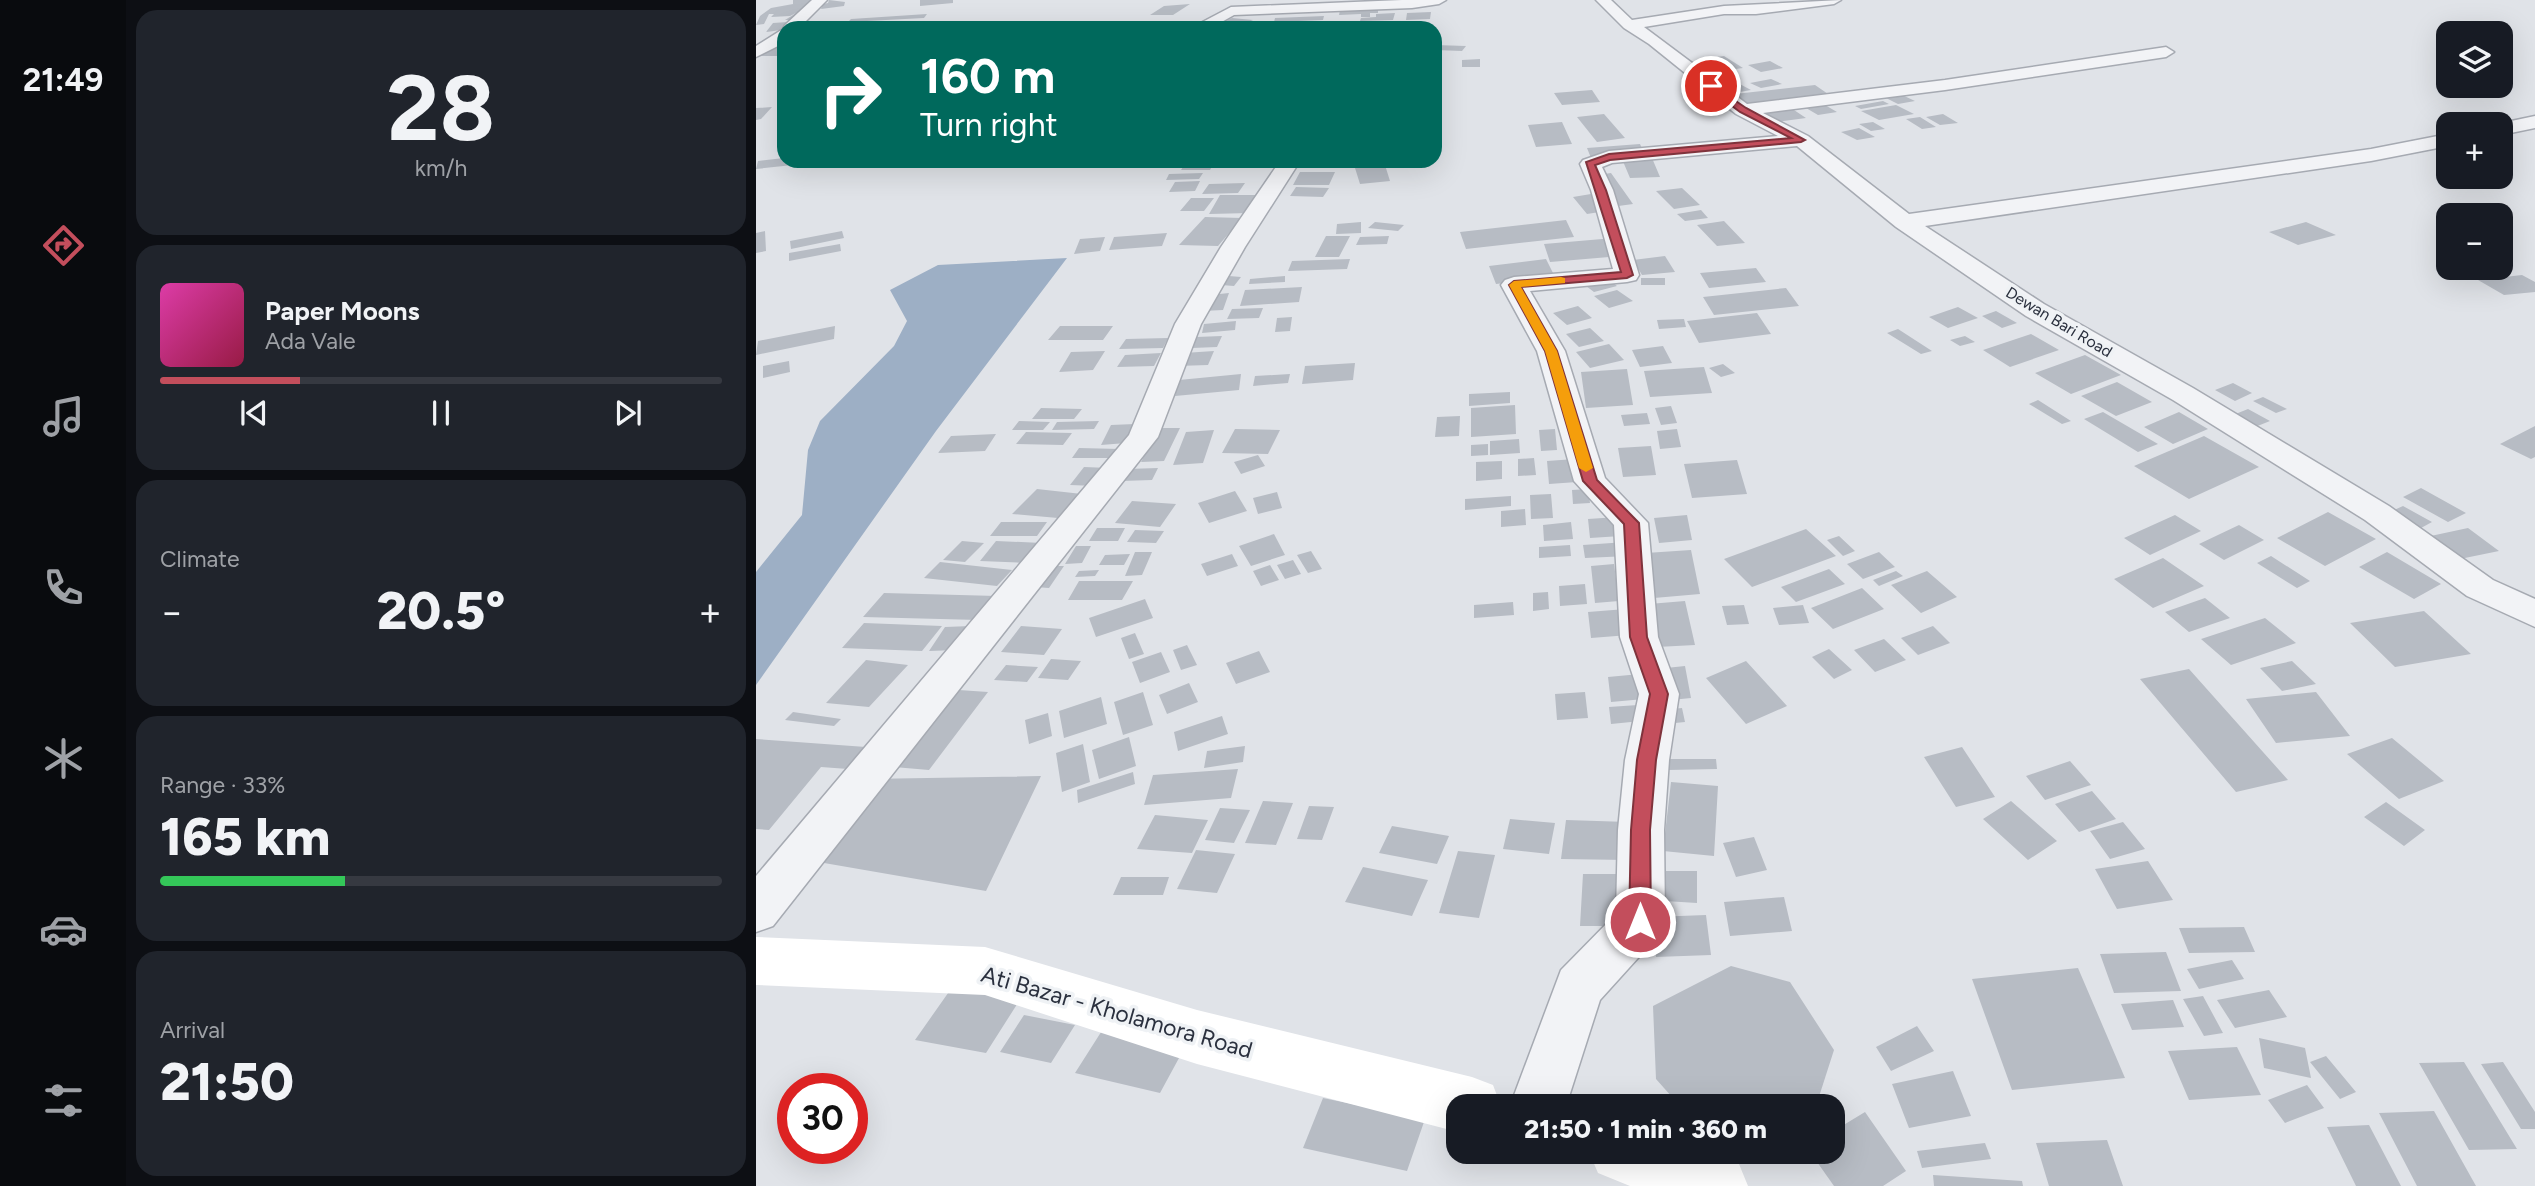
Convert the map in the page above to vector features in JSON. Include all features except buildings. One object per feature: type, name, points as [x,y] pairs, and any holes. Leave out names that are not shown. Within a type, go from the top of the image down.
[{"type":"main road","name":"Ati Bazar - Kholamora Road","points":[[756,961],[985,971],[1197,1037],[1446,1099]]},
{"type":"main road","points":[[1654,1164],[1717,1186]]},
{"type":"street","points":[[798,21],[820,0]]},
{"type":"street","points":[[1411,21],[1441,0]]},
{"type":"street","points":[[1212,21],[1231,11],[1412,4],[1441,0]]},
{"type":"street","name":"Dewan Bari Road","points":[[1603,0],[1629,25],[1655,41],[1743,110],[1801,140],[1904,222],[2035,310],[2172,388],[2377,513],[2480,588],[2535,614]]},
{"type":"street","points":[[1629,25],[1724,10],[1756,10],[1833,0]]},
{"type":"street","points":[[756,52],[777,40]]},
{"type":"street","points":[[1743,110],[1945,85],[2166,52]]},
{"type":"street","points":[[756,62],[775,63]]},
{"type":"street","points":[[2513,127],[2535,122]]},
{"type":"street","points":[[1542,1094],[1578,987],[1640,922],[1640,830],[1647,760],[1659,694],[1639,637],[1631,523],[1590,481],[1551,351],[1514,285],[1627,275],[1602,190],[1590,164],[1609,157],[1801,140]]},
{"type":"street","points":[[1904,222],[2371,155],[2436,142]]},
{"type":"street","points":[[756,911],[1143,437],[1188,324],[1233,247],[1285,168]]},
{"type":"water","points":[[1067,258],[936,431],[756,685],[756,572],[802,515],[808,450],[820,421],[894,346],[907,321],[890,290],[938,265]]},
{"type":"slow traffic","points":[[1561,281],[1514,285],[1551,351],[1586,468]]},
{"type":"route","points":[[1640,922],[1640,830],[1647,760],[1659,694],[1639,637],[1631,523],[1590,481],[1551,351],[1514,285],[1627,275],[1602,190],[1590,164],[1609,157],[1801,140],[1743,110],[1711,86]]}]
